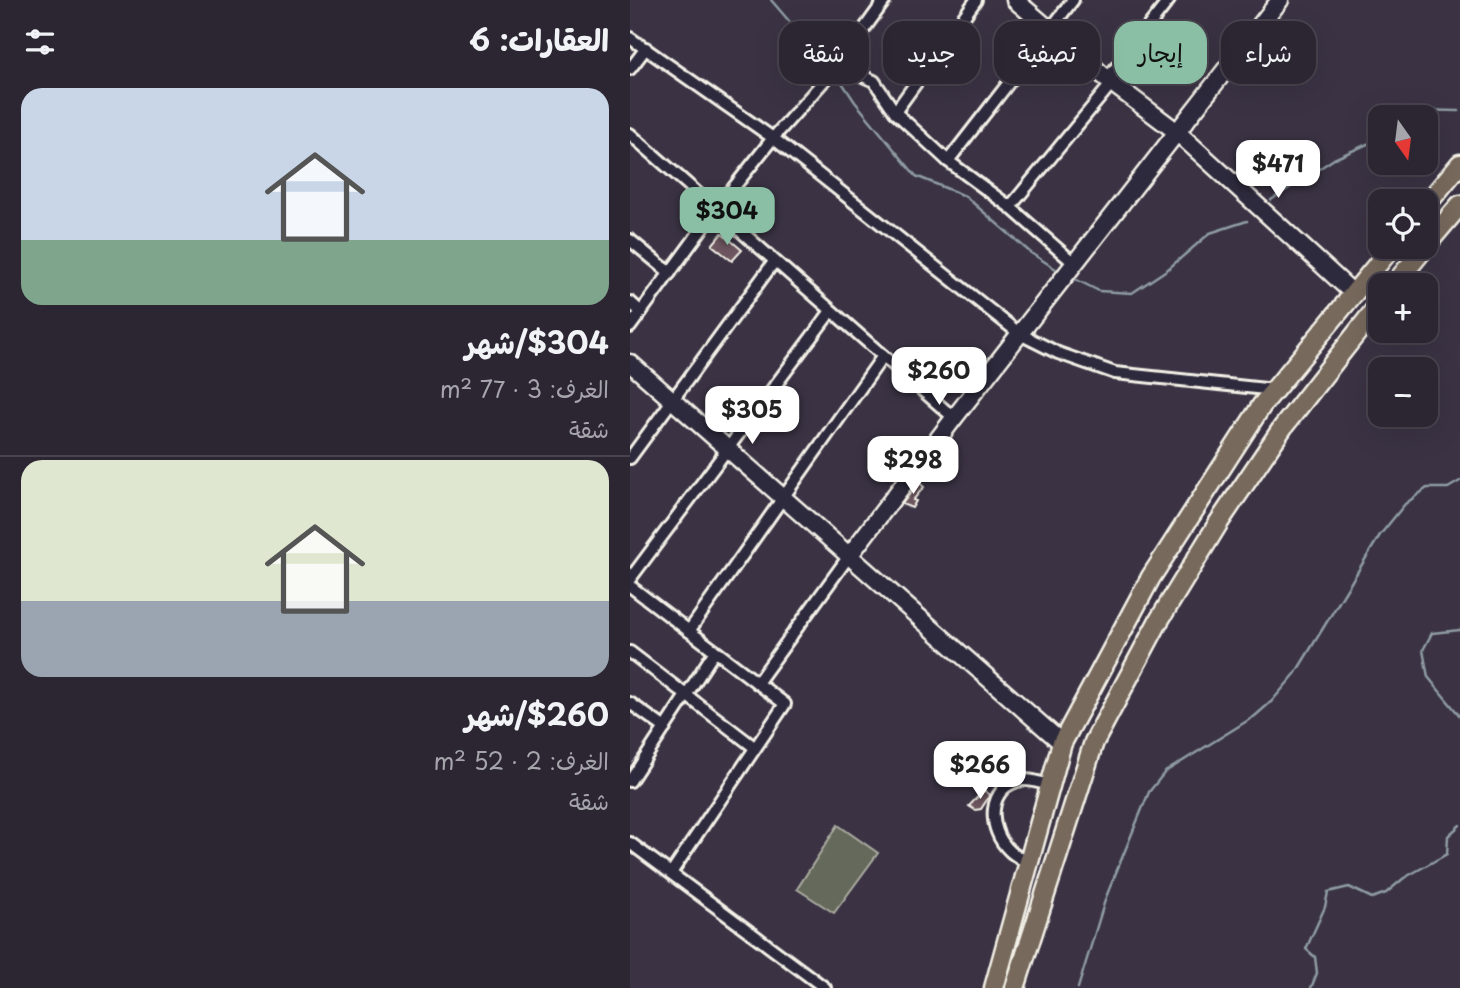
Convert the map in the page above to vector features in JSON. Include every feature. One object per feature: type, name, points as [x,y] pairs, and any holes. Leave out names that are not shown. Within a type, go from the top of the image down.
[{"type":"main road","points":[[1438,191],[1460,164]]},
{"type":"main road","points":[[1438,232],[1460,205]]},
{"type":"main road","points":[[994,988],[1062,744],[1151,577],[1262,405],[1382,259]]},
{"type":"main road","points":[[1404,273],[1415,259]]},
{"type":"main road","points":[[1015,988],[1094,741],[1158,622],[1219,522],[1283,427],[1368,319]]},
{"type":"main road","points":[[1026,871],[1047,886]]},
{"type":"street","points":[[869,22],[885,0]]},
{"type":"street","points":[[895,112],[976,0]]},
{"type":"street","points":[[1015,0],[1040,21]]},
{"type":"street","points":[[1057,21],[1073,0]]},
{"type":"street","points":[[1010,207],[1110,81],[1169,0]]},
{"type":"street","points":[[757,683],[954,418],[1278,1]]},
{"type":"street","points":[[630,38],[773,138],[1020,334],[1058,353],[1115,373],[1275,390]]},
{"type":"street","points":[[630,69],[646,48]]},
{"type":"street","points":[[1100,72],[1177,132],[1354,294]]},
{"type":"street","points":[[869,79],[874,81],[895,112],[948,161],[1010,207],[1073,267]]},
{"type":"street","points":[[630,327],[715,211],[773,138],[821,84]]},
{"type":"street","points":[[948,161],[1008,84]]},
{"type":"street","points":[[630,134],[954,418]]},
{"type":"street","points":[[630,240],[670,273]]},
{"type":"street","points":[[630,458],[774,262]]},
{"type":"street","points":[[630,302],[641,312]]},
{"type":"street","points":[[630,579],[831,311]]},
{"type":"street","points":[[688,631],[883,356]]},
{"type":"street","points":[[630,363],[1062,744]]},
{"type":"street","points":[[630,586],[785,704],[670,873]]},
{"type":"street","points":[[630,781],[715,651]]},
{"type":"street","points":[[630,652],[754,747]]},
{"type":"street","points":[[630,703],[665,728]]},
{"type":"street","points":[[1026,871],[999,836],[993,804],[1002,791],[1022,780],[1050,785]]},
{"type":"street","points":[[630,843],[825,988]]},
{"type":"green space","points":[[838,825],[878,853],[834,913],[797,889]]},
{"type":"building","points":[[722,233],[742,250],[732,261],[712,245]]},
{"type":"building","points":[[919,482],[924,487],[913,500],[916,501],[912,508],[902,504]]},
{"type":"building","points":[[984,790],[990,795],[981,809],[975,810],[969,806]]},
{"type":"waterway","points":[[771,0],[789,21]]},
{"type":"waterway","points":[[843,84],[916,176],[965,196],[1031,253],[1062,273]]},
{"type":"waterway","points":[[1438,111],[1459,111]]},
{"type":"waterway","points":[[1271,200],[1334,159],[1368,144]]},
{"type":"waterway","points":[[1071,277],[1099,291],[1132,293],[1168,269],[1210,233],[1247,221]]},
{"type":"waterway","points":[[1078,988],[1106,897],[1149,792],[1165,772],[1255,716],[1272,701],[1295,674],[1380,535],[1405,504],[1427,488],[1448,488],[1460,481]]},
{"type":"waterway","points":[[1460,630],[1432,633],[1423,650],[1428,677],[1460,716]]},
{"type":"waterway","points":[[1311,988],[1317,973],[1315,957],[1306,949],[1325,907],[1328,892],[1349,887],[1372,898],[1386,893],[1404,878],[1447,854],[1448,836],[1460,825]]}]
